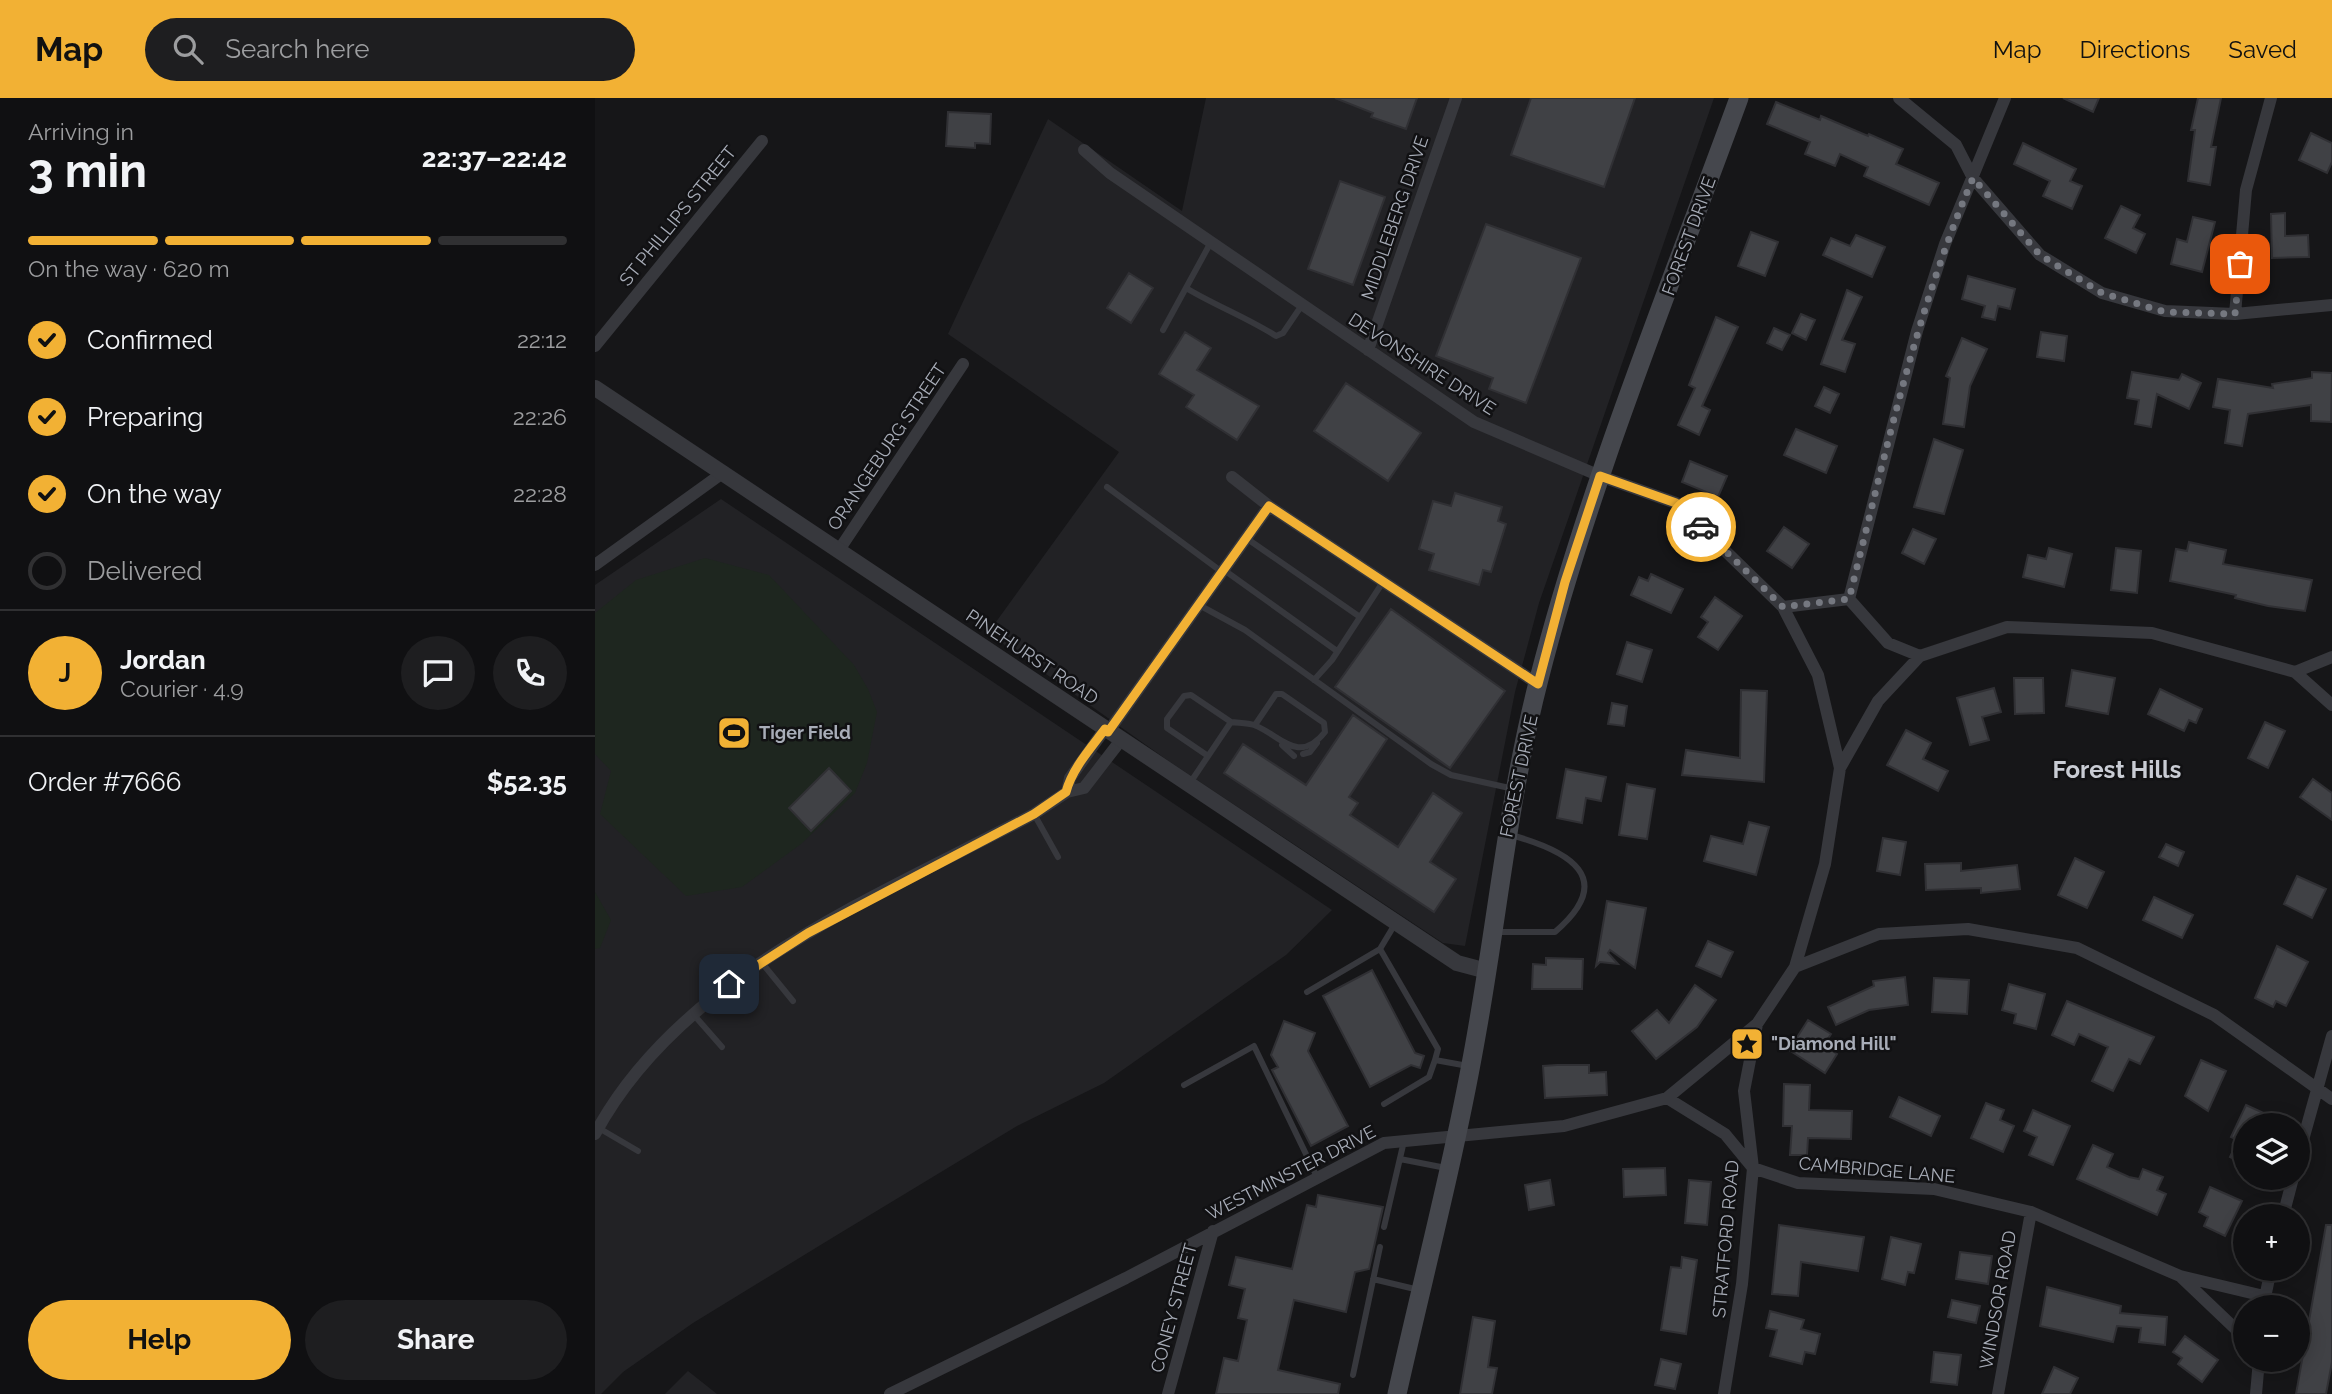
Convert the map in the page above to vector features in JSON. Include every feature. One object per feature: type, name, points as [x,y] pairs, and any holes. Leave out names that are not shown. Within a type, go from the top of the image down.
[{"type":"main road","name":"FOREST DRIVE","points":[[1397,1394],[1470,1066],[1487,971],[1506,833],[1538,684],[1565,582],[1600,476],[1739,98]]},
{"type":"street","name":"MIDDLEBERG DRIVE","points":[[1368,350],[1456,98]]},
{"type":"street","points":[[1899,98],[1956,145],[1973,178],[2040,255],[2102,293],[2165,312],[2235,314],[2332,305]]},
{"type":"street","points":[[1849,599],[1917,331],[1945,244],[2005,98]]},
{"type":"street","points":[[2235,314],[2246,190],[2271,98]]},
{"type":"street","name":"ST PHILLIPS STREET","points":[[595,346],[762,141]]},
{"type":"street","name":"DEVONSHIRE DRIVE","points":[[1084,150],[1110,173],[1473,422],[1600,476],[1676,503],[1783,607],[1818,675],[1840,768]]},
{"type":"street","name":"ORANGEBURG STREET","points":[[839,550],[963,364]]},
{"type":"street","name":"PINEHURST ROAD","points":[[595,388],[1395,923],[1457,963],[1487,971]]},
{"type":"street","points":[[595,565],[724,472]]},
{"type":"street","points":[[1232,477],[1269,506],[1538,684]]},
{"type":"street","points":[[596,1130],[629,1084],[693,1013],[761,962],[1034,814],[1066,792],[1084,788],[1111,734],[1269,506]]},
{"type":"street","points":[[1783,607],[1849,599]]},
{"type":"street","points":[[1849,599],[1888,643],[1920,656]]},
{"type":"street","points":[[1840,768],[1878,701],[1920,656],[2007,627],[2152,633],[2295,672],[2332,705]]},
{"type":"street","points":[[2295,672],[2332,657]]},
{"type":"street","points":[[1066,792],[1070,778],[1111,734]]},
{"type":"street","name":"STRATFORD ROAD","points":[[1724,1394],[1742,1284],[1753,1168],[1744,1091],[1757,1024],[1795,967],[1825,864],[1840,768]]},
{"type":"street","points":[[1795,967],[1879,934],[1968,929],[2077,948],[2214,1015],[2332,1098]]},
{"type":"street","name":"WESTMINSTER DRIVE","points":[[890,1394],[1126,1278],[1384,1143],[1563,1126],[1667,1098],[1757,1024]]},
{"type":"street","points":[[2309,1113],[2332,1036]]},
{"type":"street","points":[[1667,1098],[1725,1134],[1753,1168]]},
{"type":"street","name":"CAMBRIDGE LANE","points":[[1753,1168],[1798,1183],[1934,1189],[2031,1212],[2180,1276],[2241,1295]]},
{"type":"street","name":"WINDSOR ROAD","points":[[1998,1394],[2031,1212]]},
{"type":"street","name":"CONEY STREET","points":[[1168,1394],[1213,1231]]},
{"type":"street","name":"CAMBRIDGE LANE","points":[[2180,1276],[2233,1327]]},
{"type":"street","points":[[2256,1394],[2258,1372]]},
{"type":"lane","points":[[1163,330],[1211,242]]},
{"type":"lane","points":[[1186,288],[1230,314],[1240,314],[1276,336],[1283,333],[1302,305]]},
{"type":"lane","points":[[1107,487],[1337,652]]},
{"type":"lane","points":[[1246,538],[1360,617]]},
{"type":"lane","points":[[1314,680],[1337,652],[1383,582]]},
{"type":"lane","points":[[1199,605],[1245,630],[1451,775],[1515,789]]},
{"type":"lane","points":[[1255,725],[1276,694],[1282,694],[1324,723],[1325,732],[1310,752],[1303,754]]},
{"type":"lane","points":[[1208,757],[1167,728],[1167,719],[1184,696],[1191,695],[1231,722],[1255,725],[1294,756]]},
{"type":"lane","points":[[1188,785],[1231,722]]},
{"type":"lane","points":[[1281,743],[1310,745],[1320,738]]},
{"type":"lane","points":[[1034,814],[1058,857]]},
{"type":"lane","points":[[1492,932],[1555,932],[1574,916],[1585,898],[1585,880],[1573,863],[1546,845],[1506,833]]},
{"type":"lane","points":[[1307,992],[1380,949],[1395,923]]},
{"type":"lane","points":[[1380,949],[1438,1049],[1429,1077],[1384,1104]]},
{"type":"lane","points":[[761,962],[793,1001]]},
{"type":"lane","points":[[693,1013],[722,1048]]},
{"type":"lane","points":[[1184,1085],[1254,1046],[1317,1177]]},
{"type":"lane","points":[[1435,1060],[1470,1066]]},
{"type":"lane","points":[[596,1130],[638,1151]]},
{"type":"lane","points":[[1384,1227],[1404,1141]]},
{"type":"lane","points":[[1400,1159],[1448,1169]]},
{"type":"lane","points":[[1353,1375],[1380,1247]]},
{"type":"lane","points":[[1373,1279],[1421,1290]]},
{"type":"shaded area","points":[[1206,98],[1714,98],[1539,603],[1515,692],[1465,946],[1443,943],[1170,762],[988,633],[1119,452],[948,334],[1048,119],[1182,211]]},
{"type":"shaded area","points":[[721,499],[1332,910],[1286,955],[1104,1083],[1017,1126],[832,1238],[693,1323],[623,1372],[601,1394],[595,1394],[595,585]]},
{"type":"shaded area","name":"Tiger Field","points":[[705,558],[769,575],[854,665],[877,712],[867,763],[855,793],[801,844],[742,887],[686,896],[600,814],[611,771],[595,754],[595,613],[636,580]]},
{"type":"shaded area","points":[[595,892],[611,920],[600,948],[595,949]]},
{"type":"shaded area","points":[[688,1371],[717,1394],[665,1394]]},
{"type":"building","points":[[1335,98],[1417,98],[1406,129],[1371,117],[1373,113]]},
{"type":"building","points":[[1531,98],[1635,98],[1604,187],[1511,155]]},
{"type":"building","points":[[2063,98],[2099,98],[2093,112]]},
{"type":"building","points":[[2198,98],[2221,98],[2211,147],[2216,147],[2210,185],[2188,181],[2195,130],[2191,130]]},
{"type":"building","points":[[1776,102],[1820,120],[1821,116],[1903,149],[1896,164],[1939,183],[1929,205],[1864,176],[1868,167],[1840,154],[1835,166],[1805,154],[1810,142],[1767,124]]},
{"type":"building","points":[[948,112],[991,114],[990,144],[975,143],[975,148],[946,146]]},
{"type":"building","points":[[2311,133],[2332,143],[2332,162],[2327,173],[2299,160]]},
{"type":"building","points":[[2023,143],[2076,169],[2070,181],[2082,186],[2072,209],[2043,196],[2050,181],[2014,164]]},
{"type":"building","points":[[1340,181],[1385,197],[1353,285],[1308,269]]},
{"type":"building","points":[[2121,206],[2140,215],[2133,228],[2145,234],[2136,253],[2105,238]]},
{"type":"building","points":[[2285,213],[2285,236],[2308,235],[2309,257],[2272,258],[2271,214]]},
{"type":"building","points":[[2193,217],[2215,222],[2202,272],[2171,264],[2177,239],[2187,242]]},
{"type":"building","points":[[1486,224],[1581,258],[1526,403],[1489,389],[1493,378],[1436,356]]},
{"type":"building","points":[[1751,232],[1778,242],[1765,276],[1738,266]]},
{"type":"building","points":[[1856,235],[1885,247],[1872,277],[1823,255],[1831,238],[1850,246]]},
{"type":"building","points":[[1129,273],[1153,288],[1131,323],[1107,308]]},
{"type":"building","points":[[1968,276],[2015,289],[2010,309],[1998,306],[1995,320],[1982,317],[1985,306],[1962,299]]},
{"type":"building","points":[[1847,290],[1862,297],[1842,340],[1855,344],[1845,372],[1821,364]]},
{"type":"building","points":[[1801,314],[1815,320],[1806,340],[1792,333]]},
{"type":"building","points":[[1716,317],[1738,327],[1702,406],[1710,410],[1699,435],[1678,425],[1695,388],[1689,385]]},
{"type":"building","points":[[1774,328],[1790,335],[1782,350],[1767,343]]},
{"type":"building","points":[[1185,332],[1211,348],[1197,370],[1259,406],[1237,440],[1186,407],[1194,395],[1159,374]]},
{"type":"building","points":[[2041,332],[2067,336],[2064,361],[2037,357]]},
{"type":"building","points":[[1962,338],[1987,349],[1970,386],[1964,427],[1943,424],[1950,378],[1946,376]]},
{"type":"building","points":[[2132,372],[2179,380],[2182,374],[2201,383],[2189,409],[2157,394],[2151,427],[2135,424],[2139,400],[2127,398]]},
{"type":"building","points":[[2312,372],[2332,373],[2331,422],[2311,421],[2311,405],[2248,414],[2242,446],[2225,443],[2230,410],[2213,407],[2218,379],[2273,388],[2272,384],[2312,378]]},
{"type":"building","points":[[1346,383],[1421,433],[1388,481],[1314,431]]},
{"type":"building","points":[[1824,387],[1839,394],[1830,413],[1815,406]]},
{"type":"building","points":[[1796,429],[1837,446],[1826,473],[1784,455]]},
{"type":"building","points":[[1934,439],[1963,450],[1944,514],[1914,507]]},
{"type":"building","points":[[1690,461],[1727,476],[1718,497],[1682,482]]},
{"type":"building","points":[[1455,493],[1502,507],[1498,521],[1506,524],[1491,572],[1483,570],[1479,585],[1429,570],[1434,554],[1419,549],[1433,501],[1451,506]]},
{"type":"building","points":[[1784,527],[1809,544],[1792,568],[1767,551]]},
{"type":"building","points":[[1913,529],[1936,539],[1924,564],[1902,553]]},
{"type":"building","points":[[2189,542],[2226,550],[2223,564],[2312,580],[2305,611],[2268,606],[2235,598],[2236,595],[2170,581],[2176,549],[2187,551]]},
{"type":"building","points":[[2049,548],[2072,554],[2064,587],[2023,577],[2028,555],[2046,559]]},
{"type":"building","points":[[2116,548],[2141,551],[2137,593],[2111,590]]},
{"type":"building","points":[[1651,574],[1683,589],[1671,613],[1631,595],[1639,577],[1648,581]]},
{"type":"building","points":[[1715,597],[1742,616],[1718,650],[1698,637],[1708,622],[1701,617]]},
{"type":"building","points":[[1391,609],[1505,691],[1450,768],[1335,687]]},
{"type":"building","points":[[1627,642],[1652,650],[1642,682],[1617,674]]},
{"type":"building","points":[[2072,670],[2115,678],[2108,714],[2066,706]]},
{"type":"building","points":[[2014,678],[2043,678],[2044,713],[2015,714]]},
{"type":"building","points":[[1994,688],[2001,712],[1982,717],[1989,740],[1970,745],[1957,698]]},
{"type":"building","points":[[2160,689],[2202,709],[2196,723],[2189,720],[2184,731],[2148,714]]},
{"type":"building","points":[[1741,690],[1767,691],[1764,782],[1682,775],[1686,750],[1740,758]]},
{"type":"building","points":[[1612,703],[1627,706],[1624,726],[1608,724]]},
{"type":"building","points":[[1353,715],[1387,739],[1349,797],[1358,803],[1350,815],[1398,847],[1433,793],[1462,813],[1430,862],[1456,879],[1434,912],[1224,773],[1243,744],[1306,785]]},
{"type":"building","points":[[2265,722],[2285,731],[2268,768],[2248,758]]},
{"type":"building","points":[[1906,730],[1931,743],[1923,759],[1948,771],[1938,791],[1887,765]]},
{"type":"building","points":[[829,768],[851,791],[811,831],[789,808]]},
{"type":"building","points":[[1566,769],[1606,777],[1601,801],[1586,798],[1582,823],[1557,818]]},
{"type":"building","points":[[2313,779],[2332,793],[2332,820],[2300,797]]},
{"type":"building","points":[[1627,784],[1655,789],[1647,839],[1619,835]]},
{"type":"building","points":[[1749,822],[1769,827],[1756,875],[1704,861],[1711,836],[1743,844]]},
{"type":"building","points":[[1883,838],[1906,842],[1900,875],[1877,871]]},
{"type":"building","points":[[2166,844],[2184,852],[2178,866],[2159,857]]},
{"type":"building","points":[[2075,858],[2104,872],[2087,908],[2058,895]]},
{"type":"building","points":[[1961,863],[1961,871],[2017,865],[2020,889],[1981,893],[1981,888],[1926,890],[1925,864]]},
{"type":"building","points":[[2297,876],[2326,889],[2312,918],[2284,904]]},
{"type":"building","points":[[2154,897],[2193,915],[2182,938],[2143,920]]},
{"type":"building","points":[[1607,901],[1646,908],[1635,968],[1610,950],[1608,953],[1618,964],[1600,962],[1596,966]]},
{"type":"building","points":[[1708,941],[1733,952],[1721,977],[1696,966]]},
{"type":"building","points":[[2277,946],[2308,962],[2286,1006],[2276,1001],[2273,1007],[2255,998]]},
{"type":"building","points":[[1546,958],[1583,959],[1582,989],[1532,989],[1533,964],[1546,965]]},
{"type":"building","points":[[1372,970],[1415,1053],[1424,1056],[1420,1068],[1411,1065],[1370,1087],[1323,996]]},
{"type":"building","points":[[1905,977],[1908,1005],[1869,1010],[1836,1025],[1828,1007],[1874,986],[1873,981]]},
{"type":"building","points":[[1934,978],[1969,980],[1967,1014],[1932,1012]]},
{"type":"building","points":[[2009,984],[2045,994],[2036,1029],[2014,1023],[2016,1014],[2002,1010]]},
{"type":"building","points":[[1695,985],[1716,1000],[1697,1027],[1656,1059],[1632,1031],[1657,1010],[1669,1023]]},
{"type":"building","points":[[2067,1001],[2154,1037],[2140,1064],[2129,1059],[2113,1091],[2092,1081],[2108,1047],[2079,1034],[2074,1045],[2052,1035]]},
{"type":"building","points":[[1808,1020],[1831,1034],[1824,1045],[1837,1054],[1825,1073],[1789,1050]]},
{"type":"building","points":[[1284,1021],[1315,1033],[1308,1051],[1348,1126],[1311,1146],[1272,1070],[1278,1067],[1271,1055]]},
{"type":"building","points":[[2201,1060],[2226,1071],[2208,1111],[2185,1096]]},
{"type":"building","points":[[1589,1065],[1589,1073],[1606,1072],[1607,1095],[1545,1098],[1543,1066]]},
{"type":"building","points":[[1784,1084],[1810,1085],[1809,1110],[1852,1111],[1851,1139],[1808,1138],[1807,1155],[1790,1155],[1792,1126],[1783,1126]]},
{"type":"building","points":[[1899,1097],[1940,1116],[1931,1136],[1890,1117]]},
{"type":"building","points":[[1986,1103],[2004,1110],[2000,1120],[2014,1126],[2003,1152],[1971,1138]]},
{"type":"building","points":[[2246,1105],[2264,1113],[2242,1113]]},
{"type":"building","points":[[2033,1110],[2070,1126],[2053,1165],[2029,1155],[2037,1137],[2024,1131]]},
{"type":"building","points":[[2093,1145],[2113,1154],[2107,1167],[2139,1179],[2143,1169],[2163,1177],[2157,1190],[2166,1194],[2157,1215],[2077,1179]]},
{"type":"building","points":[[1665,1168],[1666,1195],[1624,1197],[1623,1169]]},
{"type":"building","points":[[1550,1180],[1554,1205],[1529,1210],[1525,1185]]},
{"type":"building","points":[[1689,1180],[1711,1182],[1707,1225],[1685,1223]]},
{"type":"building","points":[[2210,1187],[2242,1201],[2241,1204],[2233,1204],[2233,1220],[2225,1236],[2204,1226],[2208,1217],[2199,1212]]},
{"type":"building","points":[[1318,1195],[1383,1207],[1369,1269],[1355,1272],[1346,1312],[1294,1300],[1278,1370],[1340,1384],[1338,1394],[1216,1394],[1224,1358],[1238,1361],[1247,1320],[1238,1318],[1245,1289],[1229,1285],[1236,1257],[1292,1269],[1307,1205],[1316,1207]]},
{"type":"building","points":[[1779,1225],[1864,1237],[1858,1271],[1801,1262],[1798,1296],[1772,1294]]},
{"type":"building","points":[[2326,1225],[2332,1225],[2332,1362],[2326,1394],[2296,1394],[2300,1372],[2310,1372],[2310,1315]]},
{"type":"building","points":[[1891,1237],[1921,1244],[1914,1273],[1908,1272],[1905,1285],[1882,1279]]},
{"type":"building","points":[[1960,1252],[1992,1256],[1988,1284],[1956,1279]]},
{"type":"building","points":[[1682,1257],[1697,1260],[1686,1334],[1661,1330],[1671,1267],[1681,1268]]},
{"type":"building","points":[[2047,1287],[2121,1306],[2120,1313],[2167,1317],[2165,1345],[2139,1342],[2141,1328],[2117,1326],[2113,1342],[2040,1326]]},
{"type":"building","points":[[1952,1300],[1980,1306],[1976,1323],[1948,1317]]},
{"type":"building","points":[[1770,1311],[1804,1320],[1801,1329],[1820,1334],[1815,1354],[1805,1352],[1802,1364],[1770,1356],[1777,1330],[1766,1328]]},
{"type":"building","points":[[1473,1317],[1495,1321],[1488,1367],[1497,1368],[1492,1394],[1460,1394]]},
{"type":"building","points":[[2185,1336],[2218,1360],[2202,1382],[2178,1364],[2182,1358],[2173,1352]]},
{"type":"building","points":[[1934,1352],[1961,1355],[1957,1385],[1931,1382]]},
{"type":"building","points":[[1661,1359],[1681,1364],[1675,1389],[1655,1385]]},
{"type":"building","points":[[2054,1367],[2078,1378],[2070,1394],[2042,1394]]},
{"type":"way so far","points":[[1701,527],[1783,607],[1849,599],[1917,331],[1945,244],[1973,178],[2040,255],[2102,293],[2165,312],[2235,314],[2240,264]]},
{"type":"place","name":"Tiger Field","points":[[734,733]]},
{"type":"place","name":"\"Diamond Hill\"","points":[[1747,1044]]},
{"type":"district","name":"Forest Hills","points":[[2117,770]]},
{"type":"route","points":[[729,984],[808,933],[1034,814],[1066,792],[1070,778],[1105,729],[1108,732],[1269,506],[1538,684],[1565,582],[1600,476],[1676,503],[1701,527]]}]
